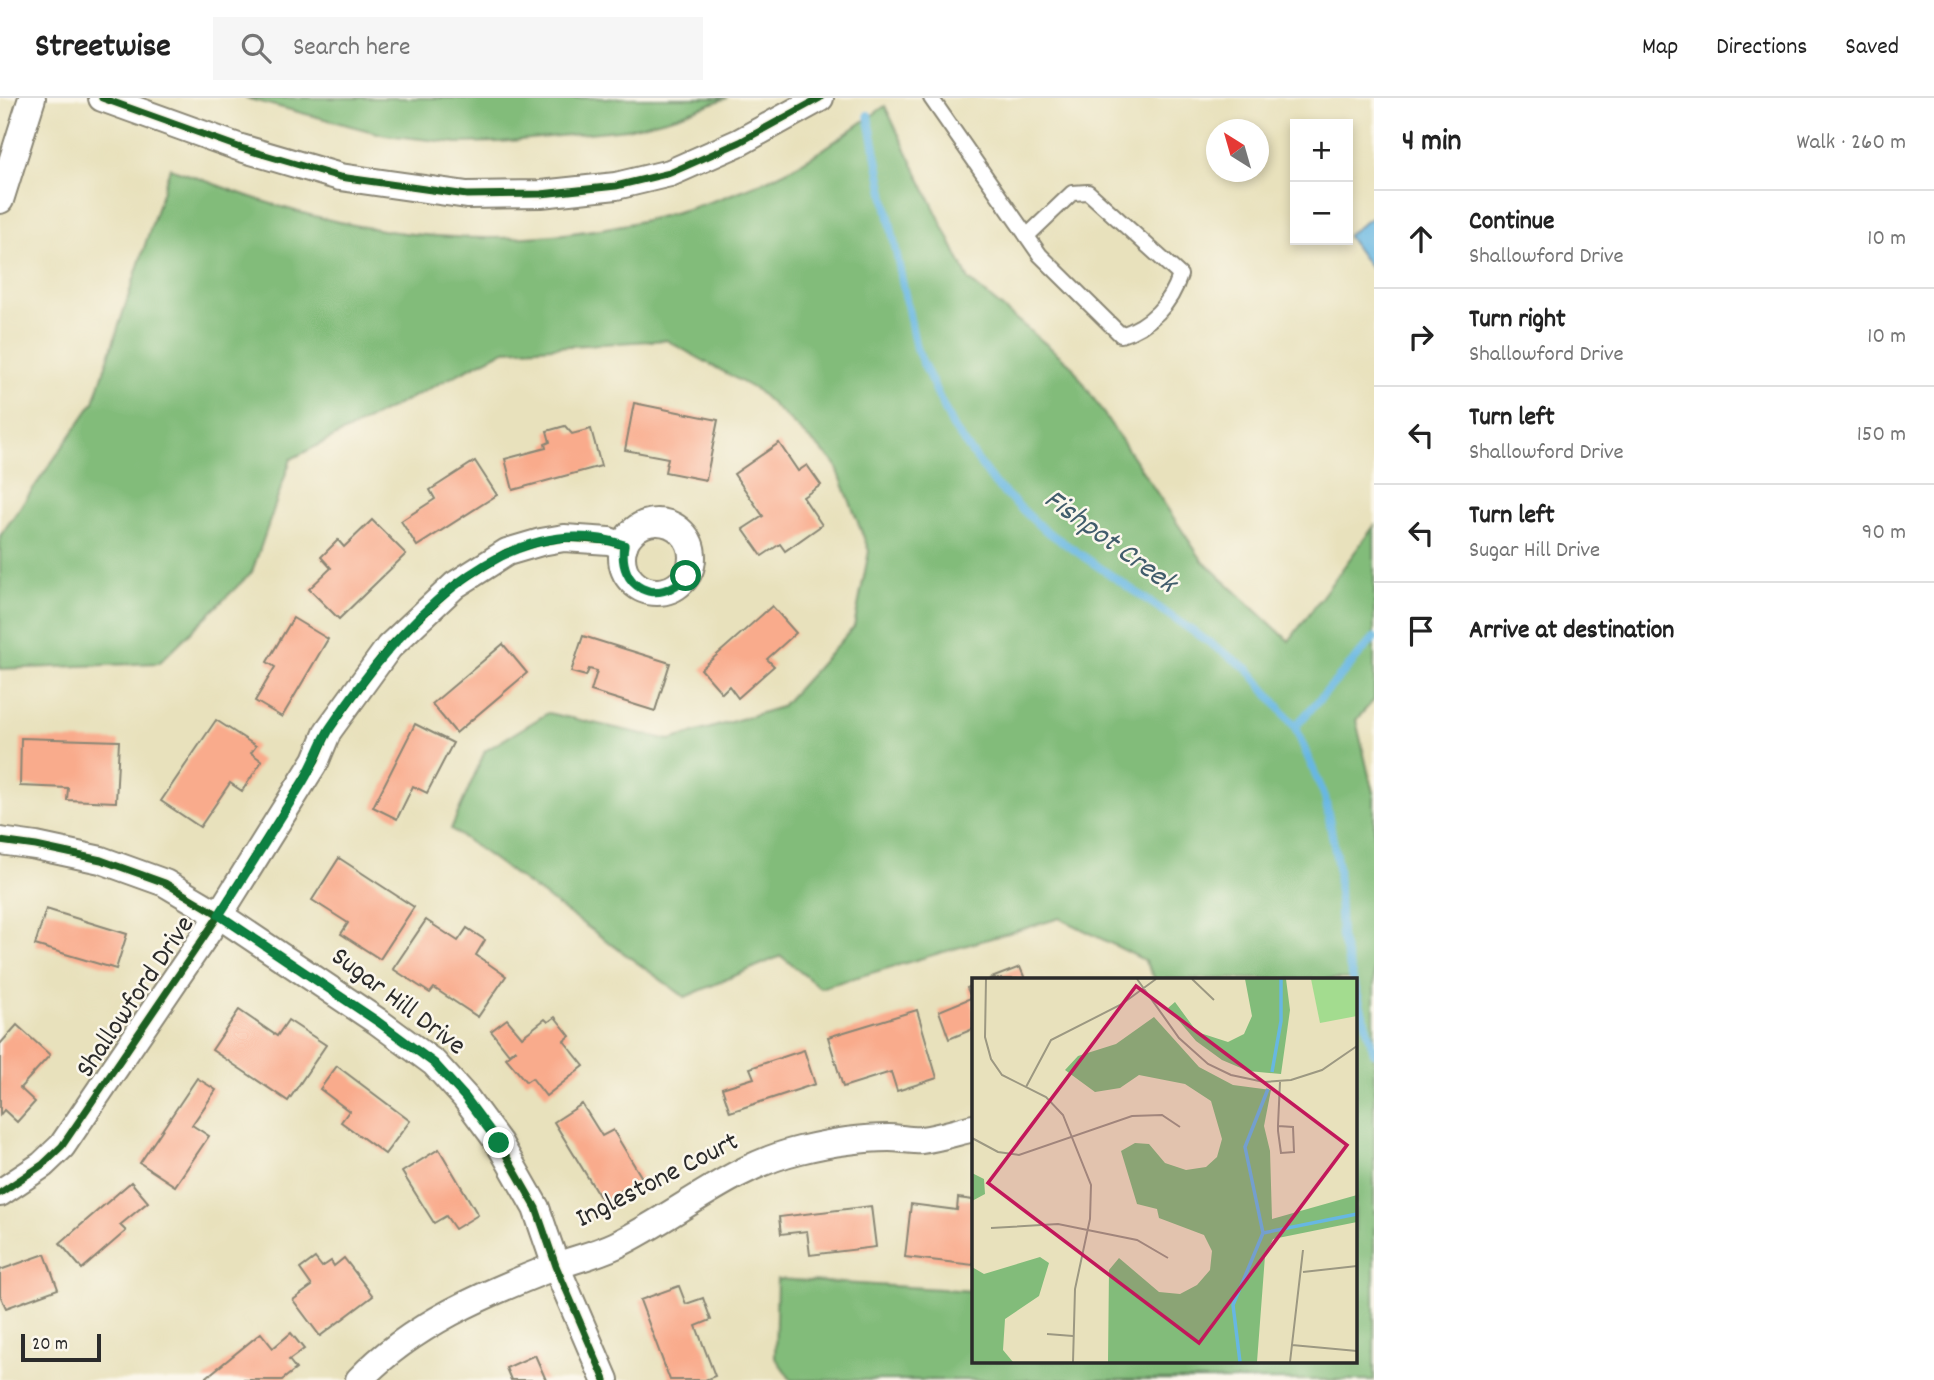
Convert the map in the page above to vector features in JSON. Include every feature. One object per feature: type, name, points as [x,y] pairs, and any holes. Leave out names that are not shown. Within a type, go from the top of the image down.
[{"type":"street","points":[[0,201],[32,98]]},
{"type":"street","points":[[102,98],[241,148],[340,177],[467,195],[541,194],[616,186],[670,173],[740,142],[820,98]]},
{"type":"street","name":"Shallowford Drive","points":[[0,1193],[42,1165],[62,1146],[219,915],[316,760],[328,731],[389,648],[455,584],[507,552],[541,541],[564,538],[609,541],[624,545]]},
{"type":"street","name":"Sugar Hill Drive","points":[[0,841],[36,845],[101,860],[165,883],[219,915],[377,1021],[434,1063],[465,1097],[499,1143],[536,1208],[555,1266],[605,1380]]},
{"type":"street","name":"Inglestone Court","points":[[359,1380],[376,1362],[420,1329],[555,1266],[614,1246],[667,1218],[706,1191],[739,1173],[797,1150],[858,1139],[921,1140],[972,1128]]},
{"type":"lane","points":[[932,98],[1027,236],[1041,255],[1121,335],[1141,329],[1174,294],[1180,275],[1088,192],[1072,193],[1027,236]]},
{"type":"green space","points":[[245,98],[727,98],[677,116],[627,129],[501,142],[457,143],[385,135]]},
{"type":"green space","points":[[885,106],[969,280],[1071,365],[1202,560],[1289,641],[1374,526],[1374,700],[1356,720],[1374,797],[1374,1380],[791,1380],[775,1357],[777,1279],[972,1291],[972,1362],[1356,1362],[1356,978],[1154,978],[1144,960],[1060,918],[820,988],[781,956],[685,997],[451,829],[485,751],[548,713],[670,740],[781,707],[854,627],[869,551],[835,463],[758,391],[666,340],[505,350],[291,459],[252,572],[159,663],[0,669],[0,536],[94,402],[170,168],[270,204],[347,224],[409,234],[472,238],[534,236],[597,230],[658,217],[719,199],[778,175],[833,143]]},
{"type":"water","points":[[1374,216],[1374,273],[1353,244],[1353,231]]},
{"type":"building","points":[[634,403],[718,420],[706,480],[665,472],[668,458],[625,450]]},
{"type":"building","points":[[565,426],[572,434],[591,429],[601,466],[513,490],[505,459],[546,448],[545,444],[550,442],[547,431]]},
{"type":"building","points":[[779,443],[798,471],[807,465],[821,485],[803,497],[822,525],[785,551],[780,544],[762,556],[743,529],[763,516],[734,474]]},
{"type":"building","points":[[475,461],[497,495],[417,546],[401,521],[435,499],[430,490]]},
{"type":"building","points":[[372,520],[406,554],[339,619],[309,589],[331,568],[321,557],[338,540],[344,547]]},
{"type":"building","points":[[772,606],[796,633],[767,659],[774,666],[738,698],[729,686],[722,693],[701,669]]},
{"type":"building","points":[[293,618],[328,639],[282,717],[255,701],[275,667],[267,662]]},
{"type":"building","points":[[583,636],[670,663],[655,711],[591,691],[597,671],[589,669],[586,676],[571,672]]},
{"type":"building","points":[[503,644],[527,673],[456,733],[432,704]]},
{"type":"building","points":[[216,720],[256,746],[251,753],[262,761],[242,791],[230,783],[200,827],[161,801]]},
{"type":"building","points":[[415,724],[453,743],[427,793],[413,786],[397,819],[373,807]]},
{"type":"building","points":[[21,738],[119,741],[116,802],[67,800],[68,788],[20,786]]},
{"type":"building","points":[[339,858],[414,907],[380,959],[341,934],[348,923],[312,900]]},
{"type":"building","points":[[46,909],[127,934],[116,969],[35,945]]},
{"type":"building","points":[[426,920],[458,941],[467,928],[485,940],[476,955],[506,976],[478,1017],[434,988],[430,993],[393,969]]},
{"type":"building","points":[[1020,967],[1025,978],[992,978]]},
{"type":"building","points":[[972,986],[972,1029],[949,1039],[939,1011],[971,998],[967,988]]},
{"type":"building","points":[[239,1010],[277,1036],[288,1020],[326,1045],[288,1101],[212,1050]]},
{"type":"building","points":[[917,1010],[937,1078],[897,1091],[891,1072],[843,1087],[828,1037]]},
{"type":"building","points":[[555,1017],[570,1036],[564,1041],[584,1066],[546,1096],[532,1078],[526,1082],[506,1058],[516,1050],[509,1054],[491,1031],[507,1019],[522,1037],[545,1019],[548,1022]]},
{"type":"building","points":[[17,1025],[50,1055],[20,1088],[35,1102],[17,1122],[4,1110],[0,1115],[0,1044]]},
{"type":"building","points":[[804,1050],[815,1084],[730,1112],[722,1088],[754,1078],[750,1068]]},
{"type":"building","points":[[337,1066],[410,1121],[385,1154],[341,1122],[349,1111],[320,1089]]},
{"type":"building","points":[[197,1078],[216,1090],[192,1125],[209,1136],[175,1186],[140,1163]]},
{"type":"building","points":[[582,1104],[602,1136],[613,1130],[642,1178],[603,1202],[554,1122]]},
{"type":"building","points":[[439,1149],[478,1215],[455,1229],[446,1216],[434,1223],[402,1172]]},
{"type":"building","points":[[131,1182],[148,1202],[120,1225],[126,1231],[82,1269],[60,1243]]},
{"type":"building","points":[[958,1198],[972,1200],[972,1265],[905,1257],[911,1204],[957,1210]]},
{"type":"building","points":[[871,1206],[876,1247],[810,1255],[807,1231],[781,1234],[779,1217]]},
{"type":"building","points":[[45,1254],[58,1289],[6,1308],[0,1295],[0,1270]]},
{"type":"building","points":[[315,1258],[322,1267],[331,1261],[334,1266],[344,1258],[373,1296],[320,1336],[293,1300],[312,1286],[300,1269]]},
{"type":"building","points":[[679,1286],[686,1304],[703,1298],[711,1320],[696,1326],[715,1376],[705,1380],[670,1380],[640,1300]]},
{"type":"building","points":[[261,1333],[273,1348],[291,1333],[304,1349],[289,1360],[296,1369],[282,1380],[203,1380]]},
{"type":"building","points":[[535,1355],[546,1380],[511,1380],[506,1368]]},
{"type":"waterway","name":"Fishpot Creek","points":[[868,115],[916,348],[953,427],[995,484],[1042,528],[1248,669],[1295,727],[1325,797],[1338,867],[1341,937],[1353,978]]},
{"type":"waterway","points":[[1295,727],[1374,638]]},
{"type":"waterway","name":"Fishpot Creek","points":[[1356,990],[1374,1053]]},
{"type":"cycle path","points":[[102,98],[241,148],[340,177],[467,195],[541,194],[616,186],[670,173],[740,142],[820,98]]},
{"type":"cycle path","points":[[0,1193],[42,1165],[62,1146],[219,915],[316,760],[328,731],[389,647],[455,585],[507,552],[564,538],[609,541],[624,546]]},
{"type":"cycle path","points":[[0,841],[101,860],[165,883],[219,915],[377,1021],[434,1063],[465,1097],[499,1143],[536,1208],[556,1266],[605,1380]]},
{"type":"route","points":[[499,1143],[465,1097],[434,1063],[377,1021],[219,915],[316,760],[328,731],[389,648],[455,584],[507,552],[541,541],[564,538],[609,541],[624,545],[623,568],[636,586],[646,590],[669,590],[686,576]]}]
